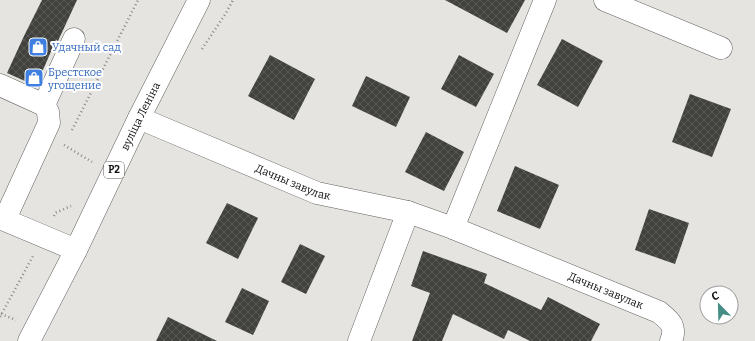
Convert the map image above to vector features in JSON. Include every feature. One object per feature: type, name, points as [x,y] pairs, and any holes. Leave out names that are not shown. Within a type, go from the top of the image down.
[{"type":"street","name":"вуліца Леніна","points":[[29,341],[76,250],[139,118],[200,0]]},
{"type":"street","points":[[453,228],[545,0]]},
{"type":"street","points":[[605,0],[721,48]]},
{"type":"street","points":[[44,105],[74,39]]},
{"type":"street","points":[[0,84],[44,105],[48,112],[49,123],[2,218],[76,250]]},
{"type":"street","name":"Дачны завулак","points":[[139,118],[317,193],[408,212],[453,228],[659,312],[670,321],[674,333],[670,341]]},
{"type":"street","points":[[359,341],[408,212]]},
{"type":"path","points":[[72,131],[138,0]]},
{"type":"path","points":[[64,145],[94,164]]},
{"type":"building","points":[[42,0],[77,0],[58,41],[56,40],[36,86],[7,73]]},
{"type":"building","points":[[445,0],[525,0],[507,33]]},
{"type":"building","points":[[562,39],[603,61],[578,107],[537,85]]},
{"type":"building","points":[[270,55],[315,79],[294,120],[248,96]]},
{"type":"building","points":[[459,55],[494,74],[476,107],[441,89]]},
{"type":"building","points":[[366,76],[410,97],[396,127],[352,106]]},
{"type":"building","points":[[690,94],[731,109],[712,157],[672,142]]},
{"type":"building","points":[[426,132],[464,152],[444,191],[405,172]]},
{"type":"building","points":[[515,166],[559,185],[540,229],[497,211]]},
{"type":"building","points":[[227,203],[258,218],[238,259],[206,243]]},
{"type":"building","points":[[649,209],[689,223],[675,264],[635,250]]},
{"type":"building","points":[[300,244],[325,256],[306,294],[281,282]]},
{"type":"building","points":[[423,251],[487,274],[484,283],[541,310],[548,297],[600,324],[591,341],[530,341],[508,330],[504,339],[453,314],[442,341],[412,341],[430,293],[411,286]]},
{"type":"building","points":[[242,288],[269,301],[253,335],[225,322]]},
{"type":"building","points":[[168,317],[217,341],[156,341]]},
{"type":"place","name":"Удачный сад","points":[[38,47]]},
{"type":"place","name":"Брестское угощение","points":[[34,78]]}]
